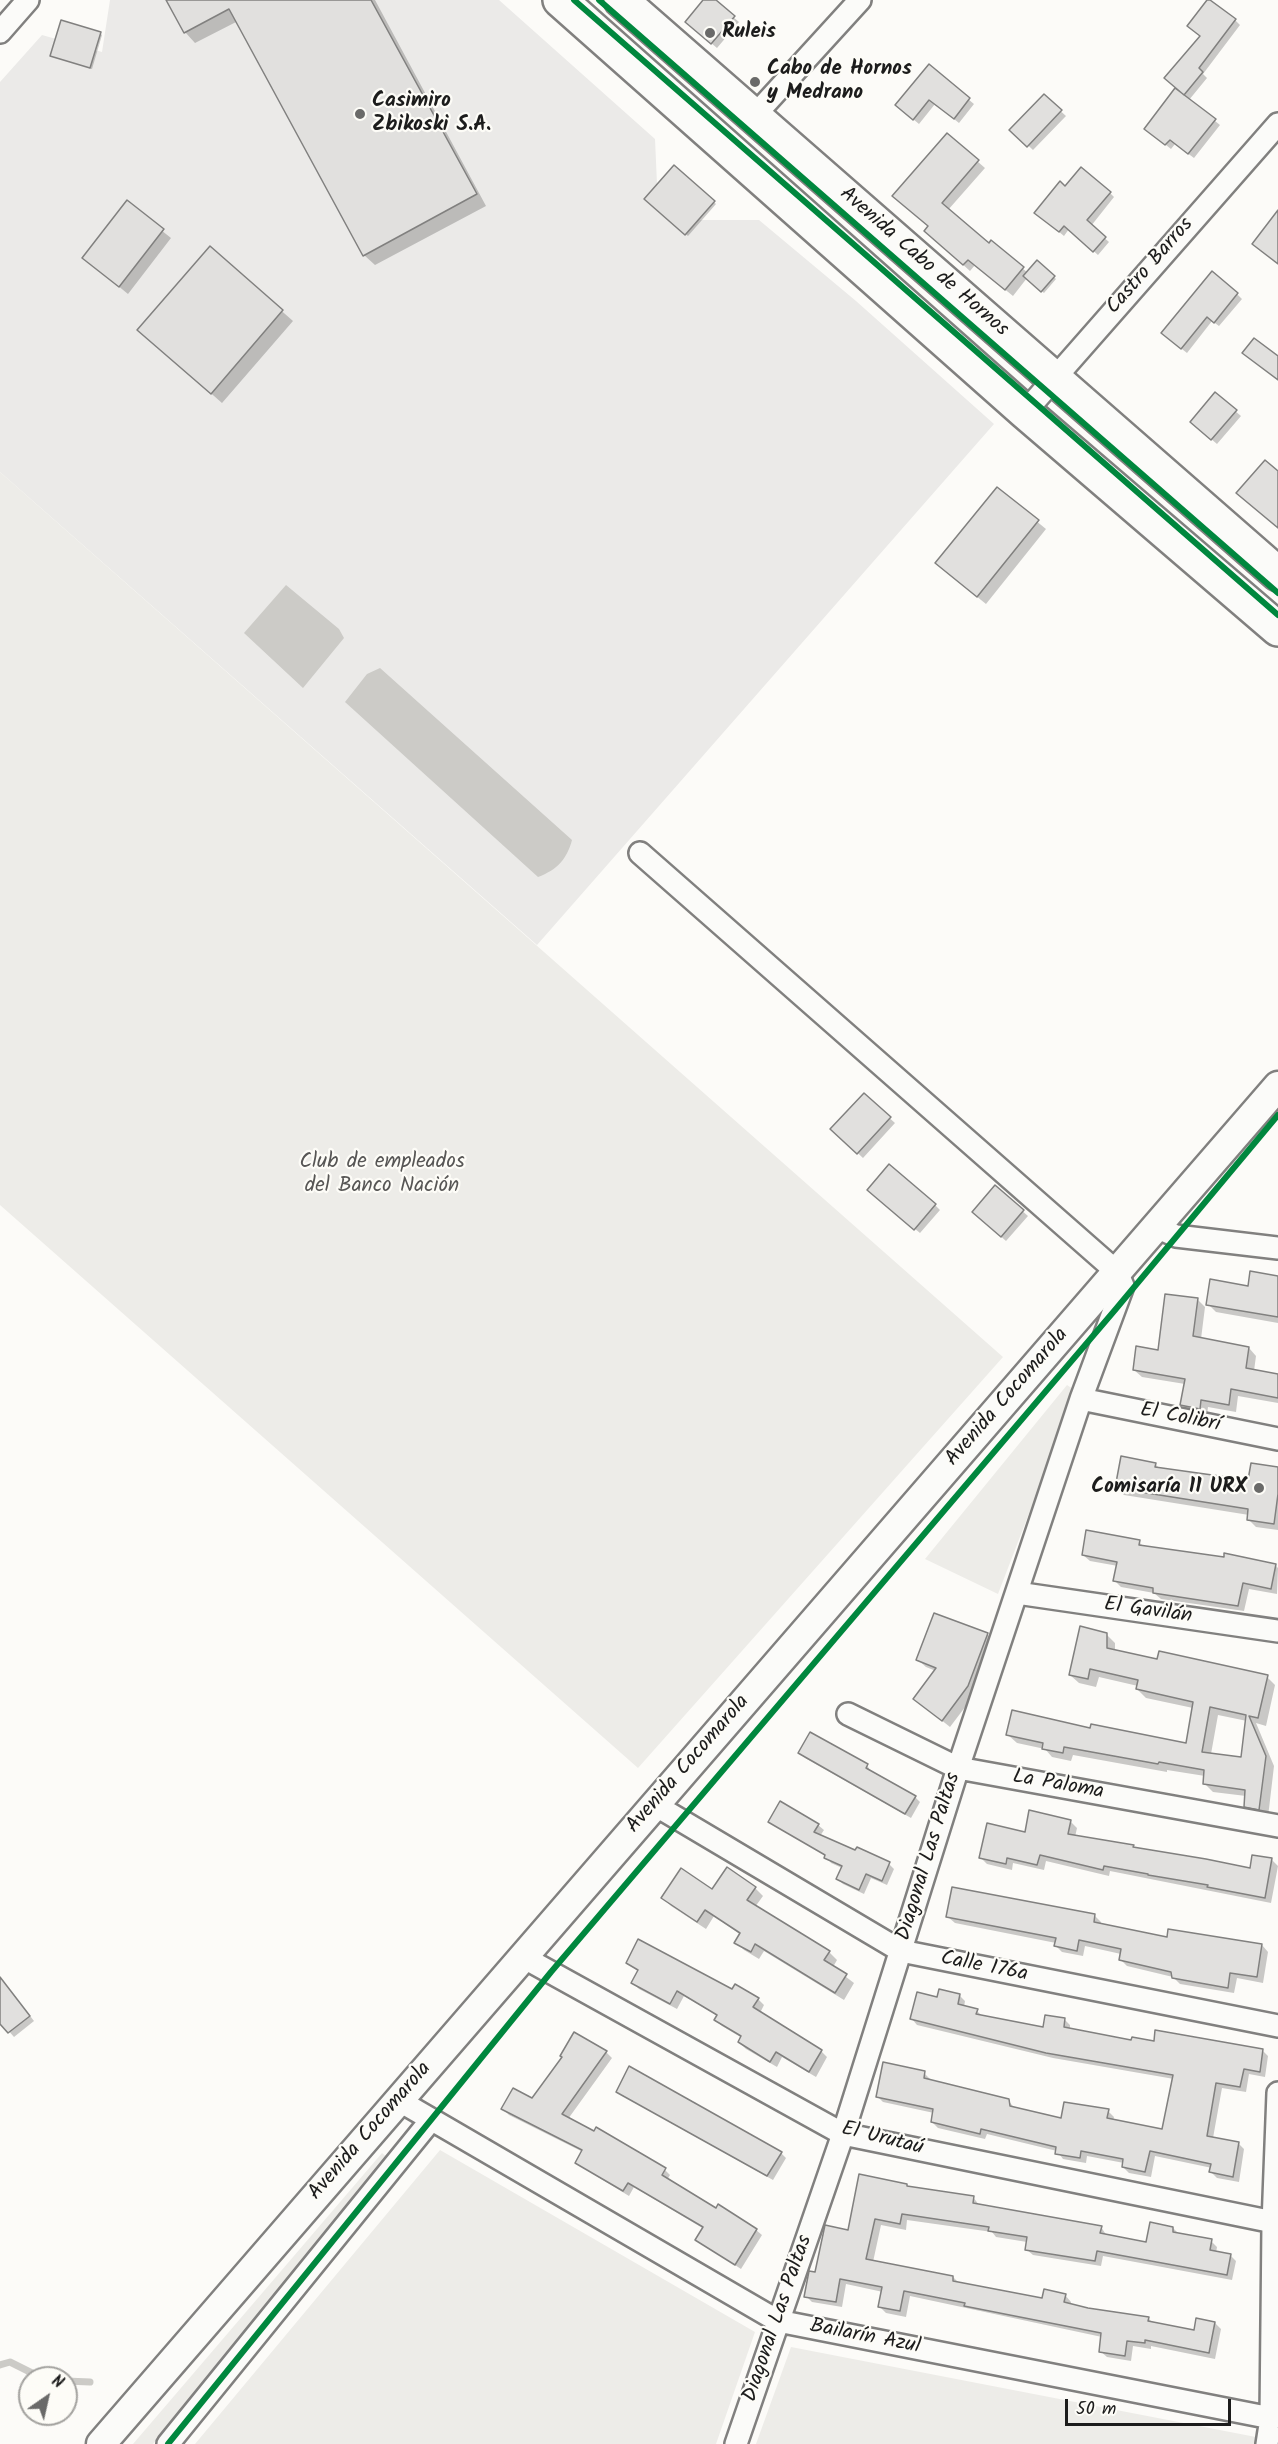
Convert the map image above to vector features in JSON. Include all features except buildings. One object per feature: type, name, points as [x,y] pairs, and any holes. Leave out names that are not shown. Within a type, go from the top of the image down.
[{"type":"main road","name":"Avenida Cabo de Hornos","points":[[560,0],[1025,411],[1278,629]]},
{"type":"main road","name":"Avenida Cabo de Hornos","points":[[621,0],[1278,574]]},
{"type":"main road","name":"Avenida Cocomarola","points":[[100,2444],[1278,1086]]},
{"type":"street","points":[[755,115],[860,0]]},
{"type":"street","points":[[0,32],[21,2]]},
{"type":"street","name":"Castro Barros","points":[[1025,411],[1278,124]]},
{"type":"street","points":[[640,853],[1117,1272]]},
{"type":"street","points":[[1156,1227],[1176,1236],[1278,1248]]},
{"type":"street","name":"Diagonal Las Paltas","points":[[736,2444],[843,2134],[958,1768],[1081,1399],[1123,1286],[1117,1272]]},
{"type":"street","name":"El Colibrí","points":[[1081,1399],[1278,1439]]},
{"type":"street","name":"El Gavilán","points":[[1017,1593],[1278,1631]]},
{"type":"street","name":"La Paloma","points":[[848,1714],[958,1768],[1278,1826]]},
{"type":"street","name":"Calle 176a","points":[[655,1804],[901,1951],[1278,2026]]},
{"type":"street","name":"El Urutaú","points":[[523,1957],[843,2134],[1276,2224]]},
{"type":"street","points":[[1267,2444],[1275,2417],[1278,2093]]},
{"type":"street","name":"Bailarín Azul","points":[[398,2100],[778,2321],[1275,2417]]},
{"type":"street","points":[[168,2444],[431,2120]]},
{"type":"shaded area","points":[[110,0],[499,0],[655,139],[657,184],[674,200],[698,220],[759,220],[856,301],[994,424],[537,945],[0,472],[0,82],[42,35],[102,52]]},
{"type":"shaded area","points":[[286,585],[339,629],[344,638],[303,688],[244,633]]},
{"type":"shaded area","points":[[380,668],[572,840],[567,853],[556,867],[538,877],[345,702],[367,674]]},
{"type":"green space","name":"Club de empleados del Banco Nación","points":[[0,472],[1003,1357],[638,1768],[0,1205]]},
{"type":"green space","points":[[1067,1385],[1076,1391],[998,1594],[925,1559]]},
{"type":"green space","points":[[440,2150],[755,2332],[716,2444],[195,2444]]},
{"type":"green space","points":[[382,2153],[394,2163],[153,2444],[133,2444]]},
{"type":"green space","points":[[791,2347],[1261,2438],[1258,2444],[756,2444]]},
{"type":"waterway","points":[[0,2365],[10,2362],[18,2366]]},
{"type":"waterway","points":[[78,2382],[90,2382]]},
{"type":"cycle path","points":[[574,0],[1278,615]]},
{"type":"cycle path","points":[[599,0],[1278,593]]},
{"type":"cycle path","points":[[168,2444],[551,1972],[1115,1310],[1278,1115]]},
{"type":"place","name":"Ruleis","points":[[710,33]]},
{"type":"place","name":"Cabo de Hornos y Medrano","points":[[755,82]]},
{"type":"place","name":"Casimiro Zbikoski S.A.","points":[[360,114]]},
{"type":"place","name":"Comisaría 11 URX","points":[[1259,1488]]}]
